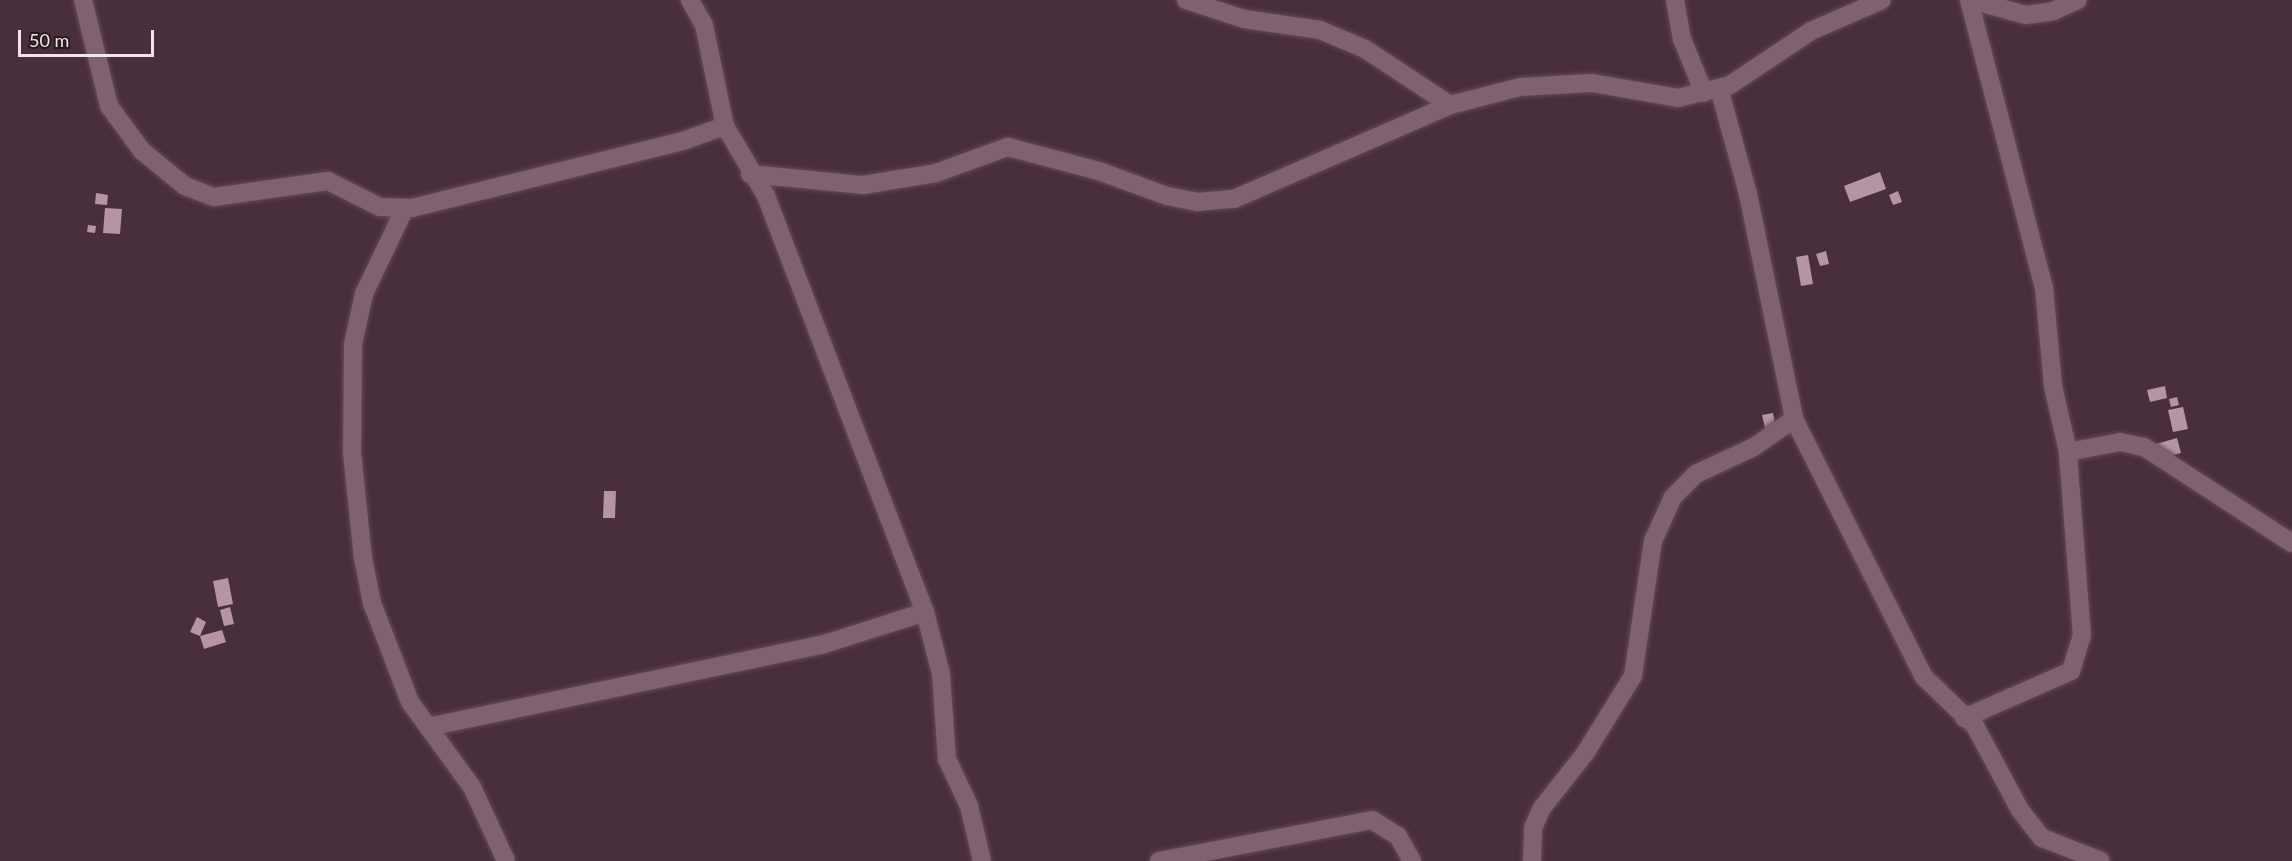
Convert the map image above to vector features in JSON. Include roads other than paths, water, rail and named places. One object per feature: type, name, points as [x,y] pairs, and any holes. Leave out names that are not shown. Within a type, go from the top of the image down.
[{"type":"street","points":[[83,0],[110,106],[142,151],[185,186],[214,197],[328,181],[380,207],[405,208],[683,141],[725,126]]},
{"type":"street","points":[[690,0],[700,18],[725,126],[750,174],[766,196],[925,612],[941,674],[947,759],[969,806],[982,861]]},
{"type":"street","points":[[700,18],[710,0]]},
{"type":"street","points":[[1186,0],[1244,19],[1320,30],[1365,49],[1450,105]]},
{"type":"street","points":[[1676,0],[1682,39],[1712,90],[1748,194],[1794,419],[1924,677],[1980,733],[2020,810],[2042,838],[2101,861]]},
{"type":"street","points":[[750,174],[863,185],[936,173],[1008,147],[1099,171],[1167,196],[1197,202],[1234,199],[1450,105],[1520,87],[1592,83],[1649,97],[1712,90],[1811,31],[1882,0]]},
{"type":"street","points":[[1970,0],[2026,15],[2053,11],[2078,0]]},
{"type":"street","points":[[1964,718],[2071,671],[2082,636],[2068,452],[2053,386],[2044,288],[2029,214],[1970,0]]},
{"type":"street","points":[[405,208],[362,304],[353,344],[352,452],[372,603],[410,702],[472,787],[506,861]]},
{"type":"street","points":[[1532,861],[1533,828],[1542,808],[1586,752],[1632,676],[1653,541],[1673,497],[1696,474],[1754,447],[1794,419]]},
{"type":"street","points":[[2068,452],[2120,442],[2144,447],[2292,543]]},
{"type":"street","points":[[428,727],[508,715],[637,681],[821,645],[925,612]]},
{"type":"street","points":[[1159,861],[1372,820],[1398,836],[1412,861]]}]
